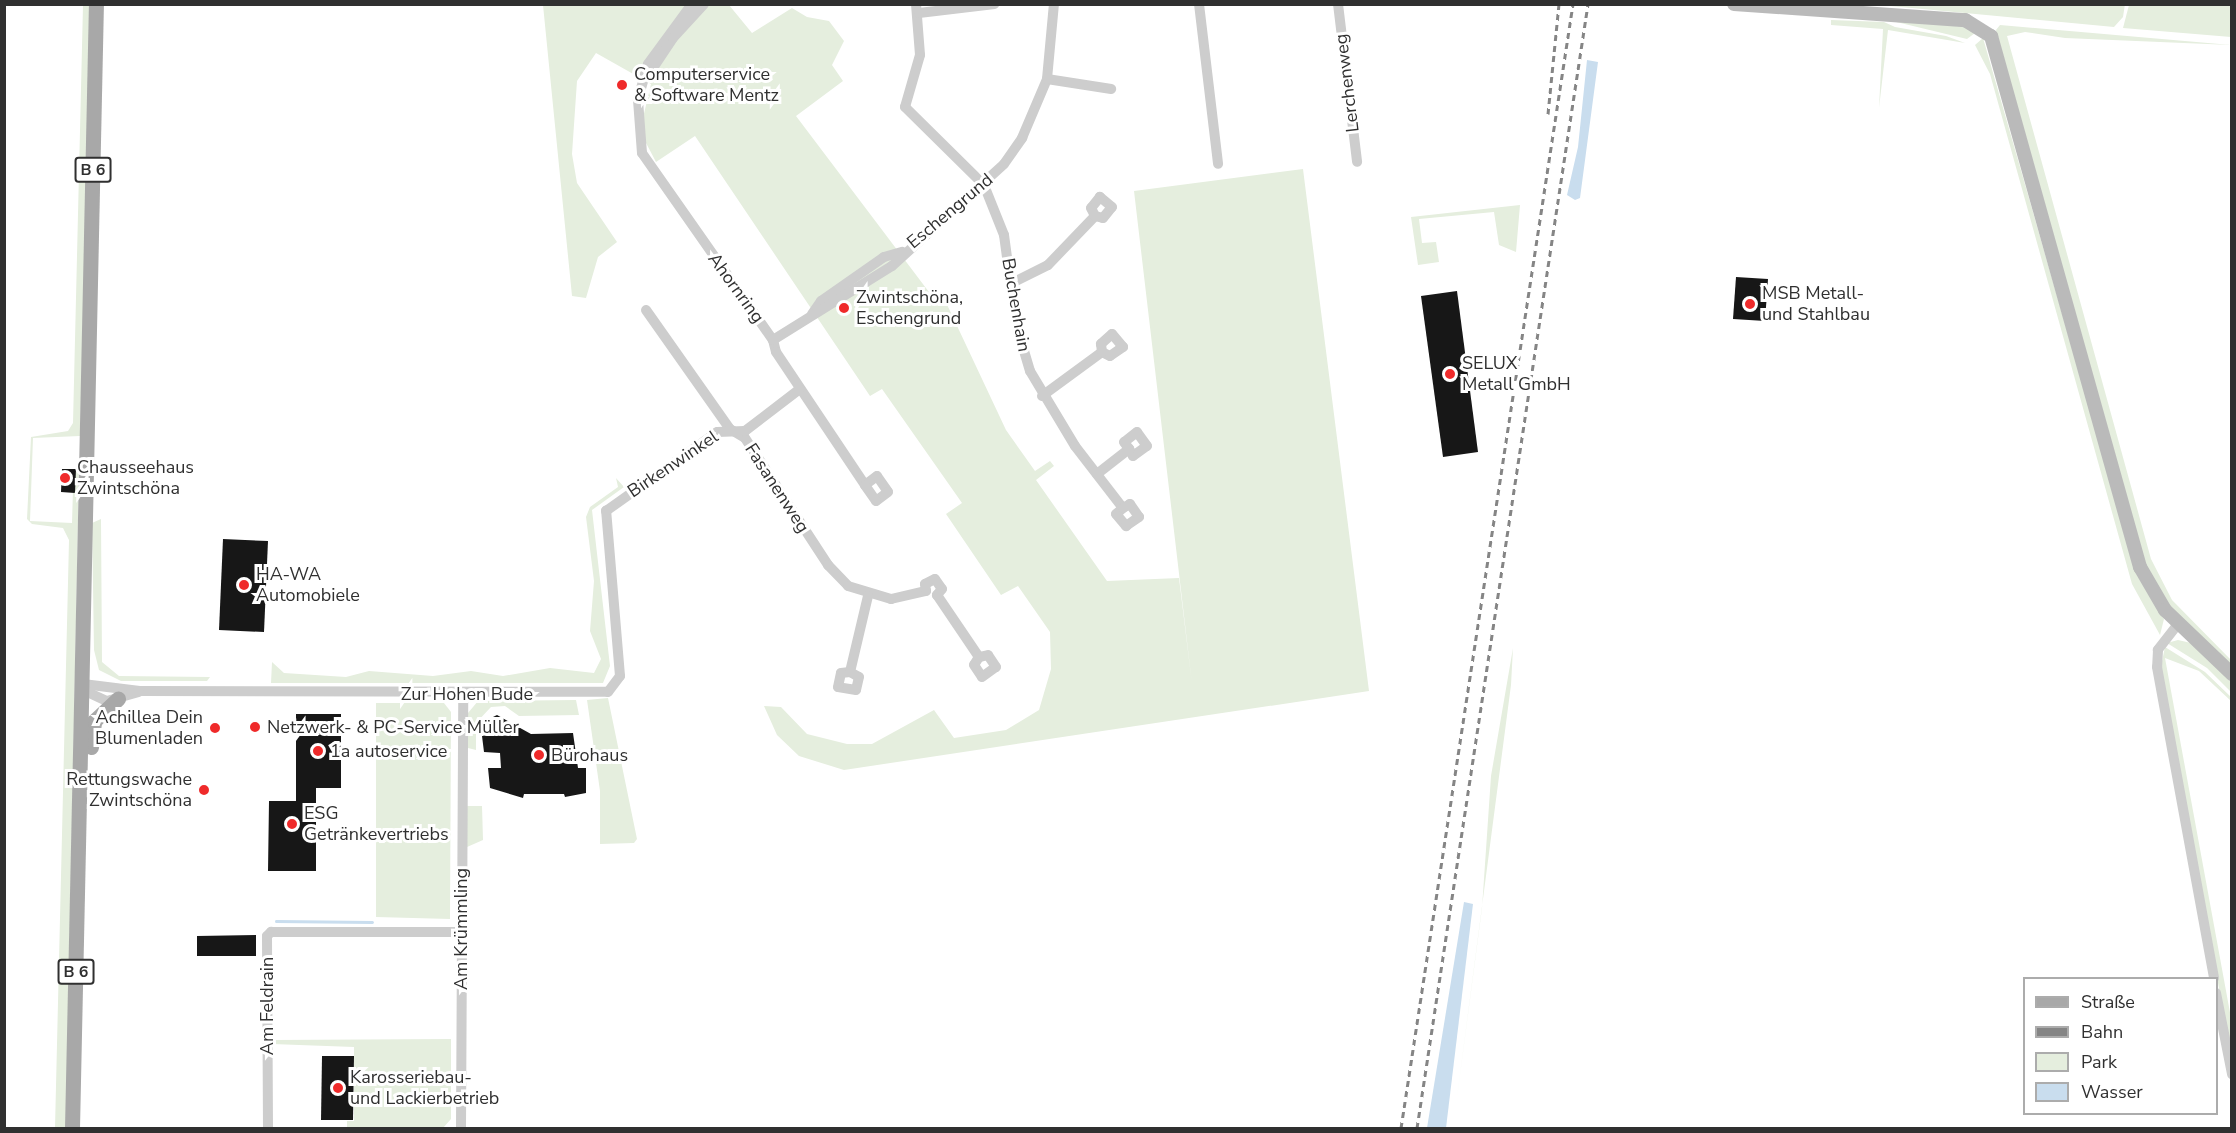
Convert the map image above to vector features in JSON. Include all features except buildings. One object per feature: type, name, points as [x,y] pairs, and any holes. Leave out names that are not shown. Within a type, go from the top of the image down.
[{"type":"main road","name":"B 6","points":[[72,1128],[96,4]]},
{"type":"main road","points":[[80,814],[88,786],[94,722],[118,699]]},
{"type":"street","name":"Ahornring","points":[[692,4],[663,37],[643,82],[638,134],[648,165],[773,340],[800,389],[865,485]]},
{"type":"street","name":"Ahornring","points":[[643,82],[673,38],[704,4]]},
{"type":"street","points":[[984,185],[905,107],[920,55],[918,9],[994,4]]},
{"type":"street","name":"Eschengrund","points":[[773,340],[812,314],[849,296],[892,266],[902,252],[984,185],[1022,138],[1047,79],[1054,4]]},
{"type":"street","points":[[1199,4],[1218,164]]},
{"type":"street","name":"Lerchenweg","points":[[1338,4],[1357,162]]},
{"type":"street","points":[[1734,4],[1953,19],[1985,29],[1996,46],[2140,567],[2154,596],[2178,624],[2232,674]]},
{"type":"street","points":[[1047,79],[1111,89]]},
{"type":"street","name":"Buchenhain","points":[[984,185],[1004,235],[1022,348],[1042,396],[1123,508]]},
{"type":"street","points":[[1010,284],[1048,265],[1095,216]]},
{"type":"street","name":"Fasanenweg","points":[[646,310],[734,432],[745,438],[828,565],[848,586],[868,596],[891,599],[926,591]]},
{"type":"street","points":[[1042,396],[1102,352]]},
{"type":"street","name":"Birkenwinkel","points":[[606,511],[717,432],[745,431],[800,389]]},
{"type":"street","points":[[1097,474],[1129,449]]},
{"type":"street","name":"Zur Hohen Bude","points":[[83,687],[140,692],[597,695],[614,686],[620,663],[606,511]]},
{"type":"street","points":[[935,579],[942,589],[937,595],[930,597],[926,591],[925,584],[935,579]]},
{"type":"street","points":[[937,595],[979,657]]},
{"type":"street","points":[[850,672],[868,596]]},
{"type":"street","points":[[2178,624],[2158,650],[2157,667],[2214,977]]},
{"type":"street","name":"Zur Hohen Bude","points":[[83,687],[99,700],[118,699],[140,692]]},
{"type":"street","name":"Am Krümmling","points":[[460,1128],[463,694]]},
{"type":"street","name":"Am Feldrain","points":[[268,1128],[267,936],[272,932],[461,932]]},
{"type":"street","points":[[2218,998],[2232,1074]]},
{"type":"green space","points":[[2125,4],[2123,17],[2114,27],[1880,5]]},
{"type":"green space","points":[[83,5],[91,5],[80,436],[33,438],[30,521],[72,523],[73,489],[76,469],[79,469],[66,1128],[55,1128],[69,540],[63,528],[32,524],[27,519],[31,437],[68,431],[73,423]]},
{"type":"green space","points":[[543,5],[729,5],[752,33],[792,8],[807,17],[829,21],[844,41],[832,65],[843,81],[796,116],[935,300],[943,296],[1006,430],[1035,471],[1050,461],[1054,466],[1036,480],[1107,581],[1179,578],[1192,684],[1134,191],[1303,169],[1369,691],[844,770],[799,756],[777,735],[764,706],[781,707],[807,734],[847,744],[872,744],[934,710],[954,738],[1006,730],[1039,710],[1051,669],[1050,632],[1018,586],[1001,595],[946,514],[962,503],[882,389],[870,396],[695,136],[656,162],[645,141],[642,122],[651,84],[596,53],[577,81],[572,154],[577,183],[617,242],[598,257],[586,298],[572,296]]},
{"type":"green space","points":[[2129,5],[2231,5],[2231,37],[2123,28]]},
{"type":"green space","points":[[1831,20],[1884,22],[1895,27],[1946,36],[1965,43],[1888,30],[1879,108],[1883,29],[1831,25]]},
{"type":"green space","points":[[1888,20],[1966,26],[1975,33],[1967,39]]},
{"type":"green space","points":[[2000,25],[2231,45],[2065,38],[2025,32],[2007,36],[2151,559],[2172,600],[2231,660],[2231,668],[2173,611],[2148,572],[1996,30]]},
{"type":"green space","points":[[1983,38],[2137,575],[2164,619],[2160,635],[2132,584],[1990,74],[1975,45]]},
{"type":"green space","points":[[1520,205],[1516,252],[1499,245],[1494,212],[1419,219],[1422,243],[1436,242],[1439,262],[1418,265],[1411,217]]},
{"type":"green space","points":[[616,478],[624,487],[592,510],[610,666],[603,683],[271,683],[272,662],[284,673],[346,677],[369,671],[433,676],[471,671],[503,676],[550,668],[594,673],[601,659],[590,631],[594,581],[586,517],[590,507],[618,487]]},
{"type":"green space","points":[[101,519],[102,662],[119,676],[210,677],[207,681],[121,681],[99,670],[94,650],[92,523]]},
{"type":"green space","points":[[2178,640],[2191,643],[2231,682],[2231,692],[2207,668],[2167,643]]},
{"type":"green space","points":[[2165,647],[2205,672],[2231,697],[2231,701],[2199,671],[2165,658],[2231,1018],[2231,1055],[2218,977],[2161,666]]},
{"type":"green space","points":[[1513,648],[1511,685],[1482,905],[1491,776]]},
{"type":"green space","points":[[608,698],[637,839],[634,843],[600,844],[600,791],[587,700]]},
{"type":"green space","points":[[576,700],[579,715],[519,716],[505,706],[491,707],[476,723],[476,750],[468,748],[468,713],[478,701]]},
{"type":"green space","points":[[376,703],[444,703],[451,712],[450,919],[376,917]]},
{"type":"green space","points":[[467,806],[482,806],[483,840],[467,847]]},
{"type":"green space","points":[[1482,905],[1482,908],[1453,1128]]},
{"type":"green space","points":[[451,1039],[451,1119],[443,1128],[347,1128],[347,1121],[354,1121],[354,1047],[272,1044],[272,1040]]},
{"type":"water","points":[[1587,60],[1598,62],[1580,198],[1575,200],[1567,195],[1578,147]]},
{"type":"water","points":[[1464,902],[1473,904],[1446,1128],[1427,1128]]},
{"type":"waterway","points":[[276,921],[372,922]]},
{"type":"railway","points":[[1548,114],[1559,4]]},
{"type":"railway","points":[[1401,1128],[1573,4]]},
{"type":"railway","points":[[1417,1128],[1588,4]]},
{"type":"place","name":"Computerservice & Software Mentz","points":[[622,85]]},
{"type":"place","name":"MSB Metall- und Stahlbau","points":[[1750,304]]},
{"type":"place","name":"Zwintschöna, Eschengrund","points":[[844,308]]},
{"type":"place","name":"SELUX Metall GmbH","points":[[1450,374]]},
{"type":"place","name":"Chausseehaus Zwintschöna","points":[[65,478]]},
{"type":"place","name":"HA-WA Automobiele","points":[[244,585]]},
{"type":"place","name":"Netzwerk- & PC-Service Müller","points":[[255,727]]},
{"type":"place","name":"Achillea Dein Blumenladen","points":[[215,728]]},
{"type":"place","name":"1a autoservice","points":[[318,751]]},
{"type":"place","name":"Bürohaus","points":[[539,755]]},
{"type":"place","name":"Rettungswache Zwintschöna","points":[[204,790]]},
{"type":"place","name":"ESG Getränkevertriebs","points":[[292,824]]},
{"type":"place","name":"Karosseriebau- und Lackierbetrieb","points":[[338,1088]]}]
